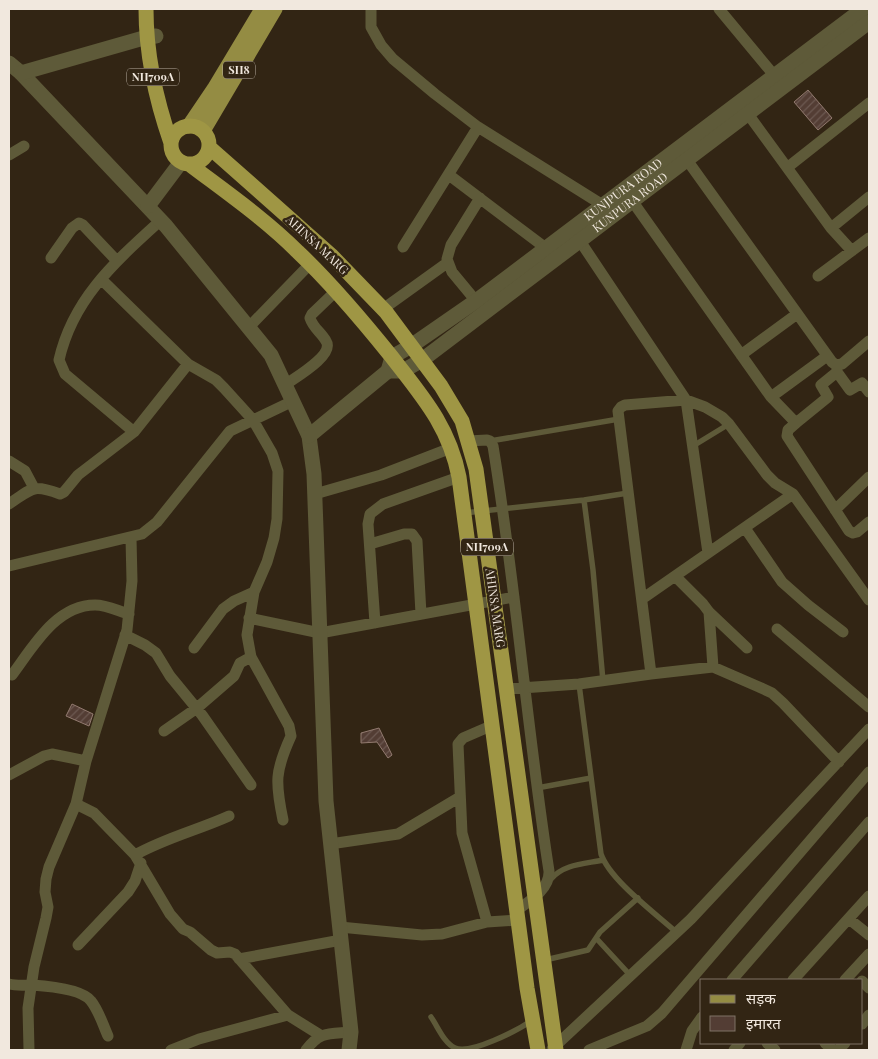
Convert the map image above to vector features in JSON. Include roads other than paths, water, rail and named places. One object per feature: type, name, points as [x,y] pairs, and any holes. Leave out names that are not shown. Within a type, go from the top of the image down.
[{"type":"highway","name":"NH709A","points":[[146,9],[159,107],[179,133],[172,151],[175,158],[185,163]]},
{"type":"highway","name":"NH709A","points":[[151,36],[155,9]]},
{"type":"highway","points":[[179,133],[195,127],[203,132]]},
{"type":"highway","name":"NH709A","points":[[203,132],[208,140],[209,147]]},
{"type":"highway","points":[[185,163],[196,163],[202,160],[207,154],[209,147]]},
{"type":"highway","name":"AHINSA MARG","points":[[209,147],[331,255],[382,309],[441,386],[462,422],[476,469],[482,510],[535,897],[553,1049]]},
{"type":"highway","name":"AHINSA MARG","points":[[185,163],[231,196],[310,264],[360,316],[394,366],[422,395],[444,429],[459,477],[538,1050]]},
{"type":"main road","name":"SH8","points":[[179,133],[214,89],[262,9]]},
{"type":"main road","name":"SH8","points":[[203,132],[275,9]]},
{"type":"street","points":[[371,9],[371,26],[375,36],[380,45],[393,59],[478,127],[616,214]]},
{"type":"street","points":[[718,9],[779,81]]},
{"type":"street","name":"KUNJPURA ROAD","points":[[394,366],[411,346],[476,301],[545,248],[576,235],[603,205],[628,195],[779,81],[863,9]]},
{"type":"street","name":"KUNPURA ROAD","points":[[394,366],[422,360],[558,257],[576,235],[616,214],[628,195],[687,160],[748,114],[779,81],[869,22]]},
{"type":"street","points":[[21,73],[151,36]]},
{"type":"street","points":[[9,63],[21,73],[161,220],[249,327],[271,355],[309,436],[315,494],[326,801],[351,1032],[349,1050]]},
{"type":"street","points":[[788,167],[869,103]]},
{"type":"street","points":[[748,114],[831,228],[852,251]]},
{"type":"street","points":[[404,247],[478,127]]},
{"type":"street","points":[[9,155],[24,146]]},
{"type":"street","points":[[687,160],[837,368],[850,390],[862,383],[869,392]]},
{"type":"street","points":[[148,206],[185,163]]},
{"type":"street","points":[[450,175],[558,257]]},
{"type":"street","points":[[628,195],[771,397],[796,423]]},
{"type":"street","points":[[831,228],[869,197]]},
{"type":"street","points":[[476,301],[452,272],[447,255],[451,245],[480,198]]},
{"type":"street","points":[[134,432],[65,374],[60,360],[76,314],[101,279],[117,261],[161,220]]},
{"type":"street","points":[[51,258],[72,228],[80,223],[117,261]]},
{"type":"street","points":[[576,235],[686,400],[708,553]]},
{"type":"street","points":[[818,276],[869,238]]},
{"type":"street","points":[[382,309],[448,263]]},
{"type":"street","points":[[249,327],[310,264]]},
{"type":"street","points":[[101,279],[188,364],[216,380],[253,420],[272,452],[278,470],[277,518],[274,538],[267,562],[254,592],[247,635],[251,657],[289,726],[291,736],[277,771],[279,802],[283,820]]},
{"type":"street","points":[[286,385],[322,358],[327,352],[328,345],[312,325],[310,318],[336,291]]},
{"type":"street","points":[[741,355],[797,314]]},
{"type":"street","points":[[868,526],[853,533],[849,531],[786,436],[788,430],[828,397],[821,384],[869,341]]},
{"type":"street","points":[[771,397],[827,356]]},
{"type":"street","points":[[9,504],[34,488],[46,488],[60,494],[64,492],[78,475],[134,432],[188,364]]},
{"type":"street","points":[[309,436],[394,366]]},
{"type":"street","points":[[651,674],[618,411],[625,405],[686,400],[715,412],[728,424],[767,475],[775,483],[793,494],[869,600]]},
{"type":"street","points":[[9,566],[142,534],[157,522],[230,431],[293,401]]},
{"type":"street","points":[[239,959],[340,933],[442,934],[518,915],[548,882],[549,871],[536,788],[503,508],[493,446],[490,441],[468,441]]},
{"type":"street","points":[[315,494],[381,475],[451,448]]},
{"type":"street","points":[[9,462],[24,471],[34,488]]},
{"type":"street","points":[[375,623],[368,524],[370,514],[375,508],[383,504],[459,477]]},
{"type":"street","points":[[835,510],[869,477]]},
{"type":"street","points":[[642,599],[793,494]]},
{"type":"street","points":[[744,528],[782,582],[843,632]]},
{"type":"street","points":[[370,544],[404,534],[412,534],[416,541],[421,614]]},
{"type":"street","points":[[29,1050],[28,1008],[34,967],[48,907],[45,892],[46,879],[49,867],[76,804],[86,761],[127,630],[132,581],[131,538]]},
{"type":"street","points":[[675,576],[747,648]]},
{"type":"street","points":[[194,648],[223,609],[234,601],[254,592]]},
{"type":"street","points":[[249,618],[320,633],[514,597]]},
{"type":"street","points":[[12,675],[48,627],[66,614],[94,605],[107,606],[129,614]]},
{"type":"street","points":[[709,612],[712,667]]},
{"type":"street","points":[[777,629],[869,707]]},
{"type":"street","points":[[125,635],[154,651],[170,676],[196,708],[251,785]]},
{"type":"street","points":[[164,731],[196,708],[234,676],[241,662],[251,657]]},
{"type":"street","points":[[506,689],[579,684],[712,667],[772,693],[784,703],[839,762]]},
{"type":"street","points":[[487,922],[462,833],[458,754],[460,740],[492,725]]},
{"type":"street","points":[[553,1049],[676,932],[869,729]]},
{"type":"street","points":[[9,774],[44,756],[52,754],[86,761]]},
{"type":"street","points":[[589,1050],[647,1026],[662,1013],[869,772]]},
{"type":"street","points":[[330,844],[398,834],[460,797]]},
{"type":"street","points":[[76,804],[94,813],[138,859],[170,914],[183,928],[211,950],[230,952],[239,959],[288,1015],[320,1035]]},
{"type":"street","points":[[78,945],[132,886],[138,859],[155,844],[229,816]]},
{"type":"street","points":[[733,979],[869,822]]},
{"type":"street","points":[[794,979],[869,896]]},
{"type":"street","points":[[849,919],[869,935]]},
{"type":"street","points":[[855,979],[869,954]]},
{"type":"street","points":[[9,985],[31,985],[74,992],[90,999],[108,1036]]},
{"type":"street","points":[[171,1050],[199,1038],[288,1015]]},
{"type":"street","points":[[686,1050],[692,1030],[700,1020]]},
{"type":"street","points":[[306,1050],[320,1035],[351,1032]]},
{"type":"lane","points":[[490,441],[620,419]]},
{"type":"lane","points":[[693,446],[728,424]]},
{"type":"lane","points":[[464,513],[584,500],[628,493]]},
{"type":"lane","points":[[584,500],[593,570],[603,681]]},
{"type":"lane","points":[[579,684],[603,860],[613,875],[676,932]]},
{"type":"lane","points":[[536,788],[591,778]]},
{"type":"lane","points":[[548,882],[558,871],[603,860]]},
{"type":"lane","points":[[543,960],[584,952],[591,947],[609,923],[638,898]]},
{"type":"lane","points":[[596,938],[630,975]]},
{"type":"lane","points":[[432,1017],[449,1044],[459,1049],[467,1049],[504,1037],[533,1020]]}]
